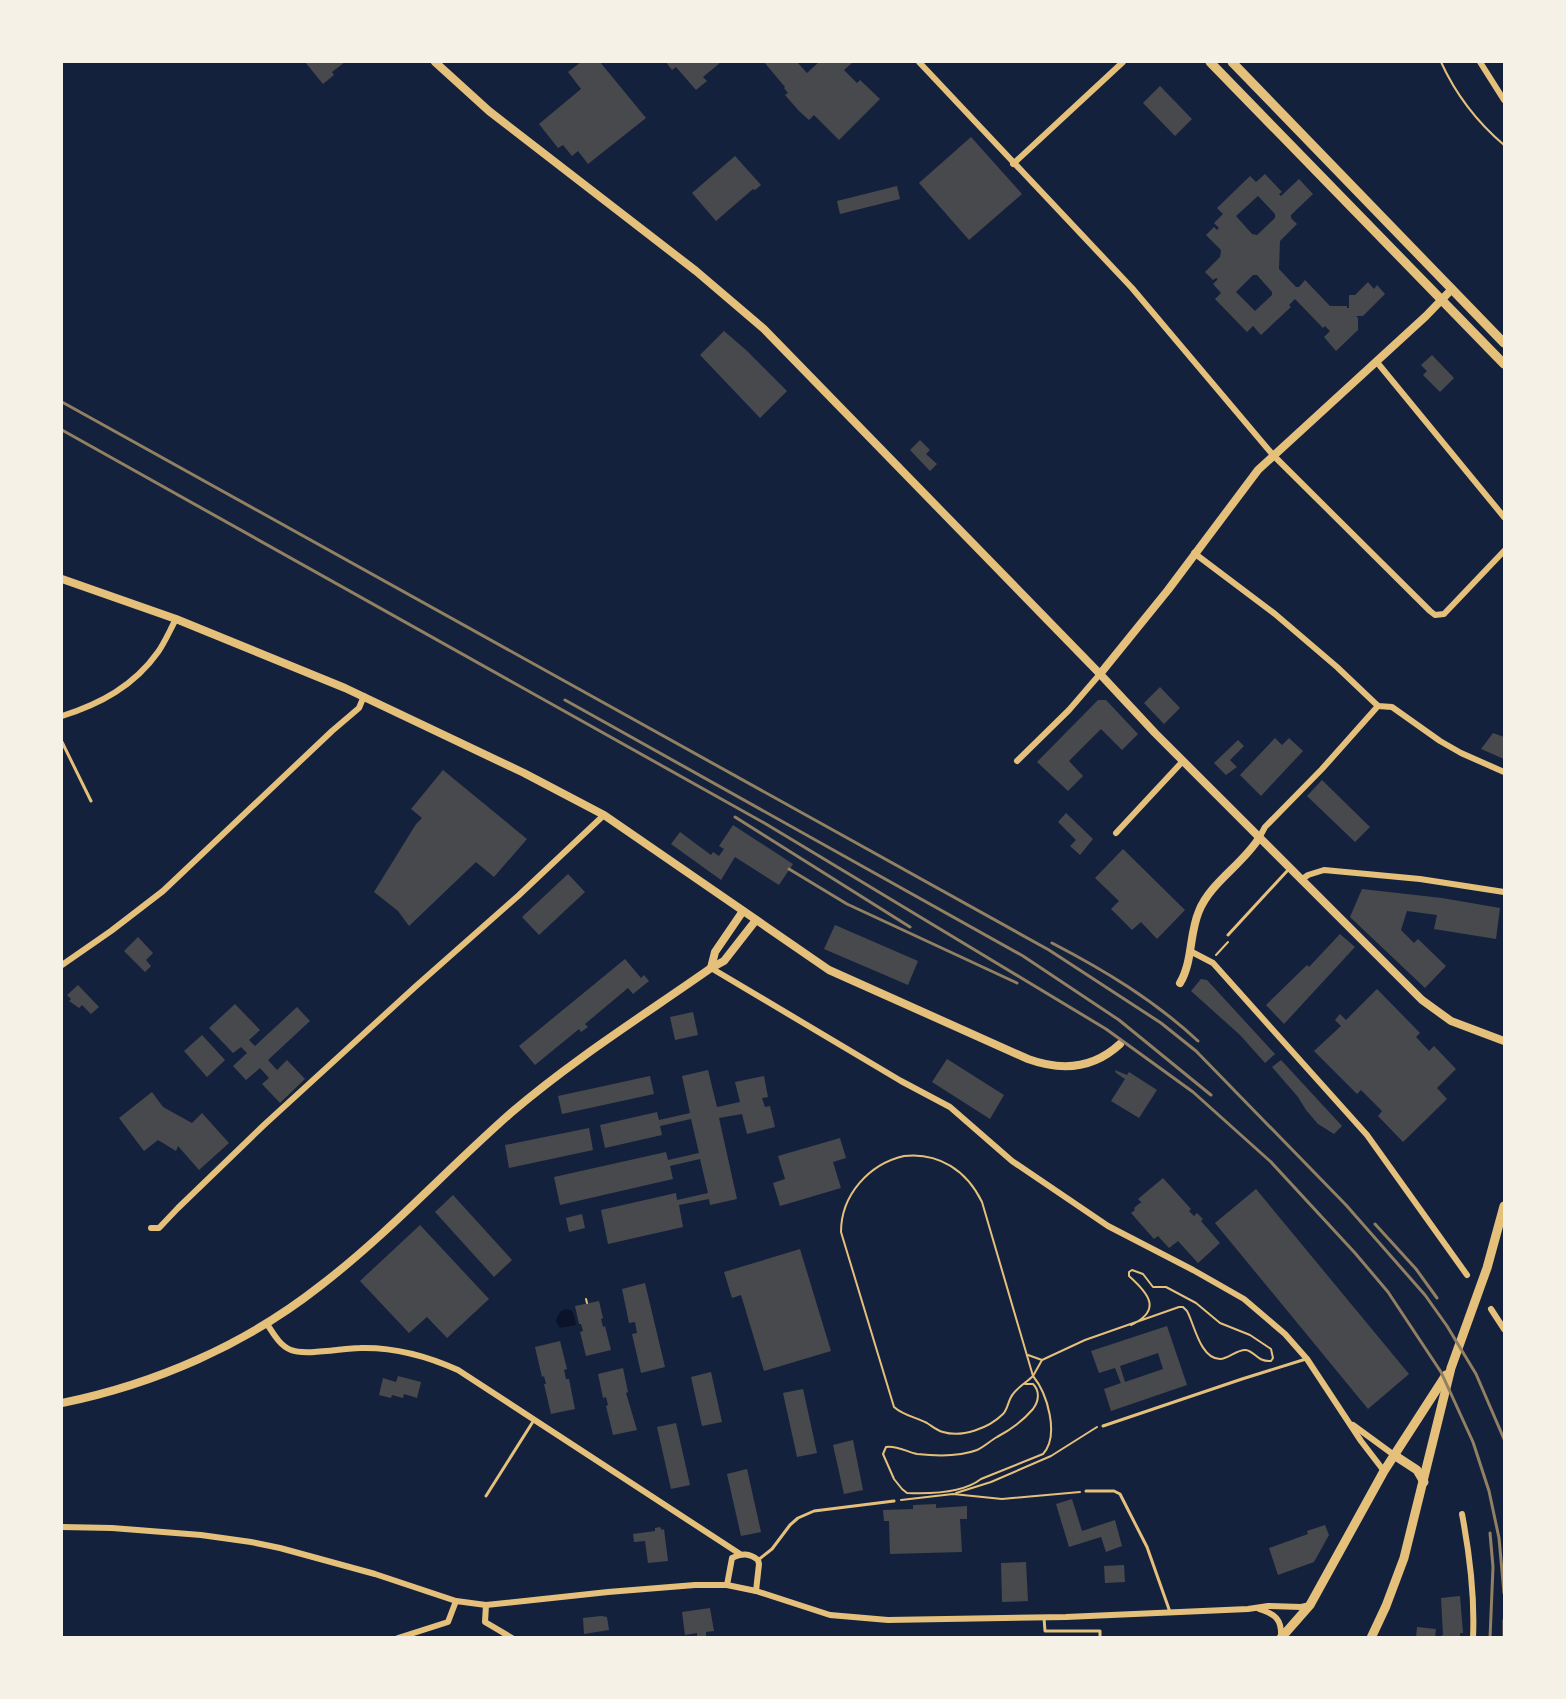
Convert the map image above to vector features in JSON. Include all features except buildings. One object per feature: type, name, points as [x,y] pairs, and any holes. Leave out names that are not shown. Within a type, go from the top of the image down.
[{"type":"main road","points":[[1210,62],[1504,364]]},
{"type":"main road","points":[[1232,62],[1504,343]]},
{"type":"main road","points":[[1281,1638],[1310,1605],[1384,1471],[1441,1391],[1487,1268],[1504,1206]]},
{"type":"main road","points":[[1371,1638],[1404,1558],[1424,1482],[1441,1391]]},
{"type":"main road","points":[[1394,1455],[1417,1470],[1424,1482]]},
{"type":"street","points":[[435,62],[489,111],[688,265],[764,329],[1183,761],[1422,1000],[1451,1021],[1504,1041]]},
{"type":"street","points":[[919,62],[1132,288],[1272,455],[1435,615],[1444,614],[1504,551]]},
{"type":"street","points":[[1013,164],[1123,62]]},
{"type":"street","points":[[1480,62],[1504,100]]},
{"type":"street","points":[[1017,761],[1069,710],[1119,652],[1258,470],[1452,289]]},
{"type":"street","points":[[1376,361],[1504,517]]},
{"type":"street","points":[[1194,553],[1275,614],[1337,666],[1378,706],[1392,707],[1440,741],[1504,772]]},
{"type":"street","points":[[62,579],[176,619],[364,696],[524,773],[604,815],[836,974],[1041,1064],[1064,1067],[1084,1065],[1110,1054],[1120,1044]]},
{"type":"street","points":[[62,716],[102,701],[129,684],[159,651],[176,619]]},
{"type":"street","points":[[62,964],[111,931],[163,891],[359,708],[364,696]]},
{"type":"street","points":[[1180,983],[1187,968],[1195,925],[1204,902],[1251,851],[1265,827],[1322,769],[1378,706]]},
{"type":"street","points":[[1116,833],[1183,761]]},
{"type":"street","points":[[151,1228],[159,1228],[264,1125],[421,981],[518,896],[604,815]]},
{"type":"street","points":[[1301,880],[1324,870],[1420,879],[1504,892]]},
{"type":"street","points":[[711,968],[716,952],[743,911]]},
{"type":"street","points":[[62,1403],[109,1392],[156,1376],[217,1350],[267,1324],[342,1268],[511,1113],[542,1088],[724,961],[756,920]]},
{"type":"street","points":[[1190,951],[1213,963],[1367,1135],[1467,1275]]},
{"type":"street","points":[[711,968],[901,1081],[950,1107],[1012,1161],[1108,1226],[1244,1299],[1285,1334],[1308,1359],[1360,1441],[1384,1471]]},
{"type":"street","points":[[1491,1310],[1504,1326]]},
{"type":"street","points":[[267,1324],[280,1342],[296,1352],[359,1348],[404,1351],[438,1362],[472,1378],[740,1554]]},
{"type":"street","points":[[1351,1424],[1394,1455]]},
{"type":"street","points":[[1462,1514],[1473,1590],[1473,1638]]},
{"type":"street","points":[[62,1527],[112,1528],[201,1535],[251,1542],[375,1574],[456,1601],[486,1605],[669,1586],[727,1585],[756,1591],[830,1615],[888,1620],[1044,1617],[1310,1605]]},
{"type":"street","points":[[727,1585],[732,1558],[740,1554],[747,1554],[758,1560],[760,1572],[756,1591]]},
{"type":"street","points":[[398,1638],[448,1622],[456,1601]]},
{"type":"street","points":[[486,1605],[485,1622],[512,1638]]},
{"type":"street","points":[[1258,1609],[1276,1616],[1280,1623],[1281,1638]]},
{"type":"lane","points":[[62,742],[91,801]]},
{"type":"lane","points":[[1228,935],[1289,868]]},
{"type":"lane","points":[[1103,1426],[1242,1378],[1308,1359]]},
{"type":"lane","points":[[486,1496],[535,1419]]},
{"type":"lane","points":[[1086,1491],[1114,1491],[1120,1494],[1147,1547],[1170,1612]]},
{"type":"lane","points":[[758,1560],[772,1549],[790,1525],[798,1518],[814,1511],[894,1501]]},
{"type":"lane","points":[[1044,1617],[1045,1631],[1100,1631],[1100,1638]]},
{"type":"path","points":[[1441,62],[1468,108],[1485,129],[1504,145]]},
{"type":"path","points":[[1219,952],[1228,942],[1228,935]]},
{"type":"path","points":[[1025,1384],[1033,1384],[1037,1390],[1038,1397],[1035,1406],[1008,1432],[978,1449],[958,1454],[935,1455],[915,1453],[890,1446],[883,1449],[894,1479],[907,1493],[926,1493],[966,1486],[1045,1452],[1049,1438],[1049,1410],[1040,1384],[1034,1376],[982,1202],[968,1180],[949,1164],[920,1156],[893,1159],[870,1172],[851,1196],[843,1218],[841,1232],[894,1407],[940,1431],[952,1434],[963,1433],[983,1426],[1006,1411],[1012,1395],[1034,1376],[1042,1360]]},
{"type":"path","points":[[1027,1354],[1034,1359],[1042,1360],[1085,1340],[1131,1325],[1183,1307],[1189,1313],[1200,1342],[1213,1358],[1220,1359],[1244,1350],[1250,1351],[1265,1362],[1273,1358],[1271,1349],[1262,1341],[1220,1323],[1211,1317],[1201,1305],[1166,1287],[1153,1287],[1143,1274],[1132,1270],[1129,1276],[1147,1293],[1149,1307],[1142,1320],[1131,1325]]},
{"type":"path","points":[[586,1299],[587,1304]]},
{"type":"path","points":[[894,1501],[953,1494],[991,1482],[1051,1456],[1095,1427],[1103,1426]]},
{"type":"path","points":[[953,1494],[1002,1499],[1086,1491]]},
{"type":"water","points":[[571,1310],[574,1314],[576,1325],[560,1328],[556,1321],[561,1311]]},
{"type":"railway","points":[[62,402],[1049,950],[1161,1023],[1196,1051],[1346,1205],[1425,1295],[1476,1374],[1504,1439]]},
{"type":"railway","points":[[62,430],[766,824],[1106,1029],[1193,1092],[1271,1162],[1355,1253],[1388,1292],[1441,1372],[1473,1442],[1489,1491],[1499,1538],[1504,1593]]},
{"type":"railway","points":[[565,700],[1023,956],[1119,1020],[1211,1095]]},
{"type":"railway","points":[[735,817],[910,927]]},
{"type":"railway","points":[[789,869],[847,904],[1017,983]]},
{"type":"railway","points":[[1052,943],[1128,987],[1164,1012],[1198,1041]]},
{"type":"railway","points":[[1375,1224],[1416,1269],[1437,1298]]},
{"type":"railway","points":[[1490,1533],[1493,1567],[1490,1638]]},
{"type":"railway","points":[[1504,1620],[1504,1638]]}]
